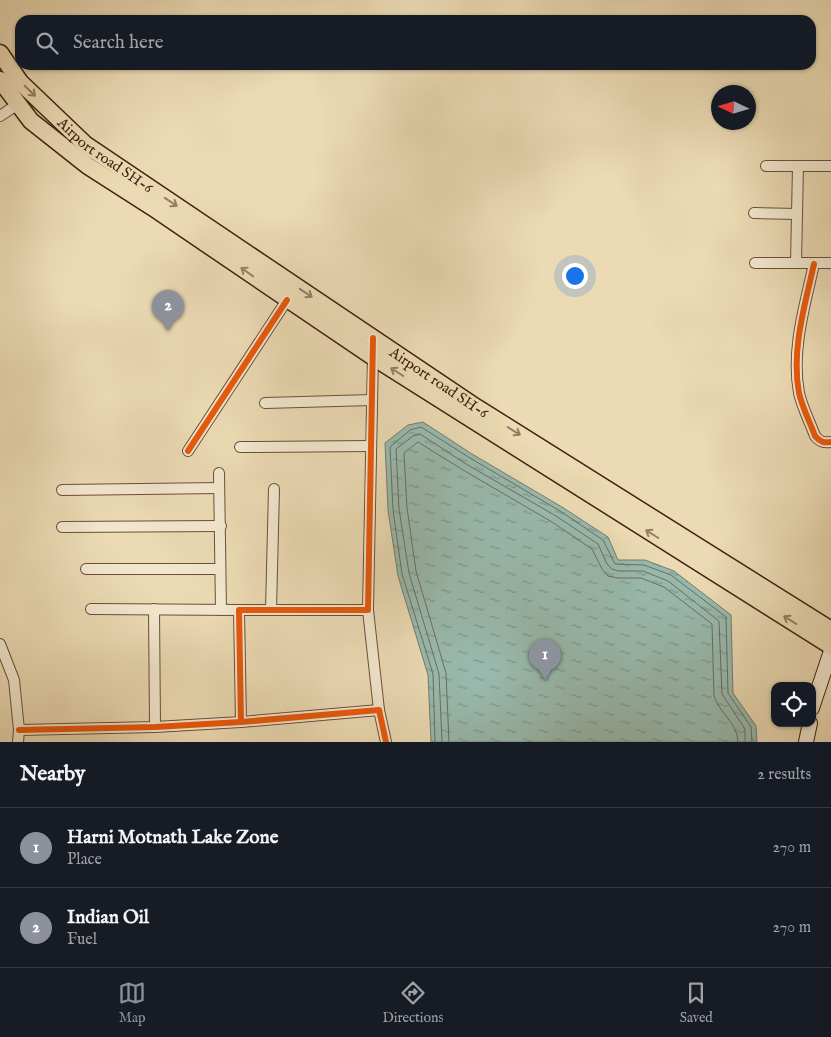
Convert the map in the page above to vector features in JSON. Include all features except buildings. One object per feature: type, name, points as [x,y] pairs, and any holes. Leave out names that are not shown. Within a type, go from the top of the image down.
[{"type":"main road","name":"Airport road SH-6","points":[[0,53],[20,82],[86,145],[472,404],[620,506],[831,630]]},
{"type":"main road","points":[[0,80],[31,121],[88,166],[152,207],[373,357],[620,506],[831,646]]},
{"type":"main road","points":[[816,696],[831,651]]},
{"type":"main road","points":[[806,742],[809,727]]},
{"type":"street","points":[[0,116],[18,104]]},
{"type":"street","points":[[766,166],[831,166]]},
{"type":"street","points":[[796,263],[798,166]]},
{"type":"street","points":[[754,213],[797,214]]},
{"type":"street","points":[[754,263],[831,263]]},
{"type":"street","points":[[814,264],[800,334],[796,368],[799,395],[815,436],[819,441],[831,442]]},
{"type":"street","points":[[188,451],[287,300]]},
{"type":"street","points":[[373,338],[368,610],[379,710],[386,742]]},
{"type":"street","points":[[265,402],[372,400]]},
{"type":"street","points":[[240,447],[371,446]]},
{"type":"street","points":[[219,473],[221,610]]},
{"type":"street","points":[[62,490],[219,488]]},
{"type":"street","points":[[271,610],[274,489]]},
{"type":"street","points":[[62,527],[221,526]]},
{"type":"street","points":[[86,569],[220,569]]},
{"type":"street","points":[[91,609],[368,610]]},
{"type":"street","points":[[154,609],[155,727]]},
{"type":"street","points":[[239,610],[241,722]]},
{"type":"street","points":[[0,644],[14,680],[19,730],[18,742]]},
{"type":"street","points":[[19,730],[155,727],[241,722],[379,710]]},
{"type":"water","points":[[423,422],[608,537],[618,560],[645,560],[674,571],[731,615],[733,693],[756,726],[757,742],[431,742],[428,675],[398,576],[388,510],[385,443],[408,425]]},
{"type":"cycle path","points":[[814,264],[800,328],[797,377],[800,398],[815,436],[822,442],[831,442]]},
{"type":"cycle path","points":[[188,451],[287,300]]},
{"type":"cycle path","points":[[241,722],[239,610],[368,610],[373,338]]},
{"type":"cycle path","points":[[19,730],[155,727],[241,722],[379,710],[386,742]]},
{"type":"place","name":"Indian Oil","points":[[168,331]]},
{"type":"place","name":"Harni Motnath Lake Zone","points":[[545,680]]}]
